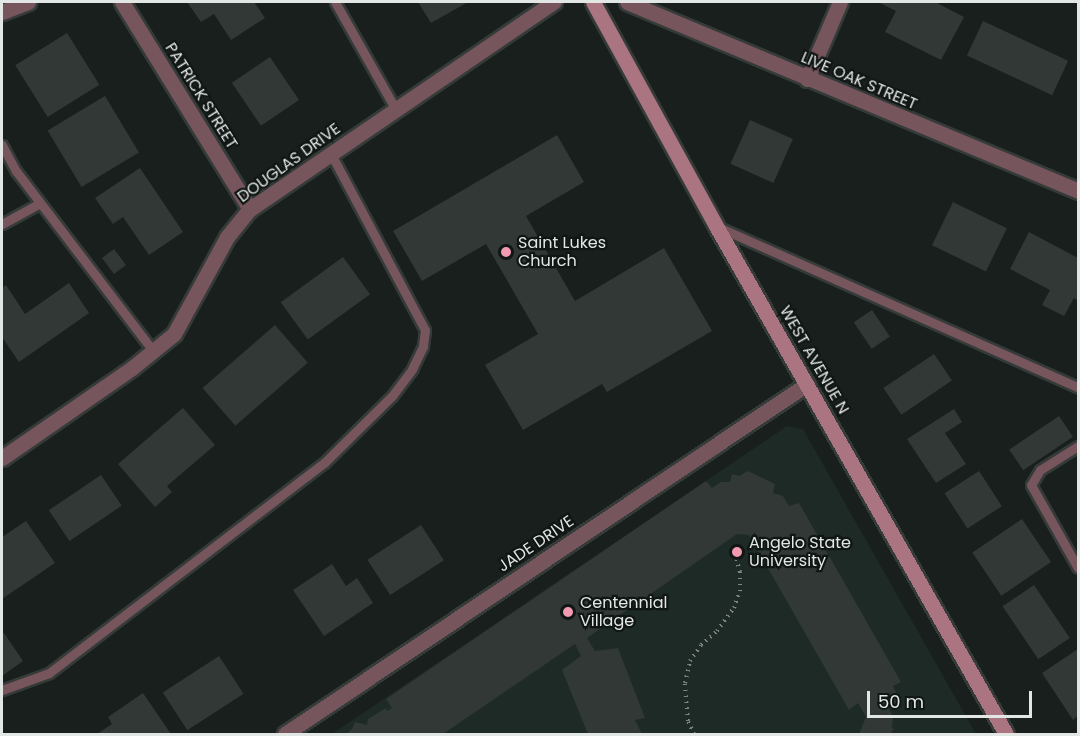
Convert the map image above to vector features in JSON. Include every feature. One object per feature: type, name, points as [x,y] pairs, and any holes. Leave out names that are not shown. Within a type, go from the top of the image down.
[{"type":"main road","name":"WEST AVENUE N","points":[[593,2],[716,226],[1006,735]]},
{"type":"street","points":[[2,12],[28,2]]},
{"type":"street","name":"PATRICK STREET","points":[[122,2],[250,209]]},
{"type":"street","name":"DOUGLAS DRIVE","points":[[2,458],[174,334],[227,237],[250,209],[554,2]]},
{"type":"street","name":"LIVE OAK STREET","points":[[627,2],[1078,192]]},
{"type":"street","points":[[807,79],[840,2]]},
{"type":"street","name":"JADE DRIVE","points":[[285,735],[807,384]]},
{"type":"lane","points":[[335,2],[396,110]]},
{"type":"lane","points":[[2,145],[16,171],[153,351]]},
{"type":"lane","points":[[2,690],[49,673],[324,463],[392,396],[412,369],[423,346],[426,330],[331,154]]},
{"type":"lane","points":[[2,224],[40,203]]},
{"type":"lane","points":[[716,226],[1078,387]]},
{"type":"lane","points":[[1078,446],[1040,470],[1031,485],[1078,568]]},
{"type":"path","points":[[694,735],[688,721],[685,683],[690,661],[701,645],[722,626],[734,608],[740,591],[740,572],[734,550]]},
{"type":"shaded area","name":"Angelo State University","points":[[787,426],[803,429],[976,734],[332,734]]},
{"type":"building","points":[[187,2],[254,2],[265,18],[231,40],[214,14],[201,22]]},
{"type":"building","points":[[418,2],[468,2],[431,23]]},
{"type":"building","points":[[878,2],[935,2],[964,17],[941,60],[885,32],[896,11]]},
{"type":"building","points":[[983,21],[1068,61],[1052,95],[967,55]]},
{"type":"building","points":[[67,33],[99,85],[48,117],[15,65]]},
{"type":"building","points":[[270,57],[299,100],[261,126],[232,83]]},
{"type":"building","points":[[105,96],[139,153],[82,187],[48,131]]},
{"type":"building","points":[[750,120],[793,139],[773,183],[730,164]]},
{"type":"building","points":[[557,135],[584,182],[526,216],[575,301],[664,248],[712,331],[607,392],[602,384],[523,430],[485,365],[538,334],[486,244],[422,281],[393,231]]},
{"type":"building","points":[[140,168],[183,232],[149,255],[123,217],[113,224],[95,198]]},
{"type":"building","points":[[953,202],[1007,228],[986,271],[932,245]]},
{"type":"building","points":[[1029,232],[1078,258],[1078,301],[1074,298],[1064,316],[1042,305],[1050,290],[1010,269]]},
{"type":"building","points":[[114,249],[126,265],[114,274],[102,258]]},
{"type":"building","points":[[343,257],[370,294],[308,339],[281,302]]},
{"type":"building","points":[[69,283],[89,313],[19,362],[2,337],[2,288],[6,285],[25,314]]},
{"type":"building","points":[[872,310],[890,337],[872,349],[854,322]]},
{"type":"building","points":[[275,325],[308,363],[235,426],[203,388]]},
{"type":"building","points":[[934,354],[952,381],[901,415],[883,388]]},
{"type":"building","points":[[183,408],[215,445],[167,486],[172,492],[155,507],[118,464]]},
{"type":"building","points":[[954,409],[962,422],[945,433],[966,464],[936,483],[907,439]]},
{"type":"building","points":[[1059,416],[1073,437],[1023,470],[1009,450]]},
{"type":"building","name":"Centennial Village","points":[[748,471],[775,484],[773,493],[783,496],[789,506],[799,503],[901,682],[893,686],[900,700],[888,707],[893,716],[892,728],[894,729],[890,734],[859,734],[866,717],[858,703],[849,710],[749,535],[737,534],[587,638],[595,651],[618,648],[645,718],[635,720],[642,734],[588,734],[562,670],[581,656],[575,644],[443,734],[346,734],[355,722],[367,725],[368,719],[386,708],[387,711],[392,708],[386,699],[706,481],[712,488],[721,482],[730,482],[732,474],[739,476]]},
{"type":"building","points":[[979,471],[1002,506],[967,529],[945,493]]},
{"type":"building","points":[[101,475],[122,506],[69,541],[49,510]]},
{"type":"building","points":[[1022,519],[1051,562],[1001,596],[972,553]]},
{"type":"building","points":[[26,521],[55,563],[2,599],[2,537]]},
{"type":"building","points":[[421,525],[444,560],[390,595],[367,560]]},
{"type":"building","points":[[332,564],[346,586],[357,578],[373,603],[324,636],[293,590]]},
{"type":"building","points":[[1034,585],[1070,638],[1038,659],[1002,606]]},
{"type":"building","points":[[4,633],[23,661],[2,676],[2,635]]},
{"type":"building","points":[[1078,649],[1078,716],[1073,720],[1042,673]]},
{"type":"building","points":[[219,656],[244,694],[187,730],[163,692]]},
{"type":"building","points":[[143,693],[171,734],[97,734],[112,724],[108,717]]},
{"type":"place","name":"Saint Lukes Church","points":[[506,252]]},
{"type":"place","name":"Angelo State University","points":[[737,552]]},
{"type":"place","name":"Centennial Village","points":[[568,612]]}]
